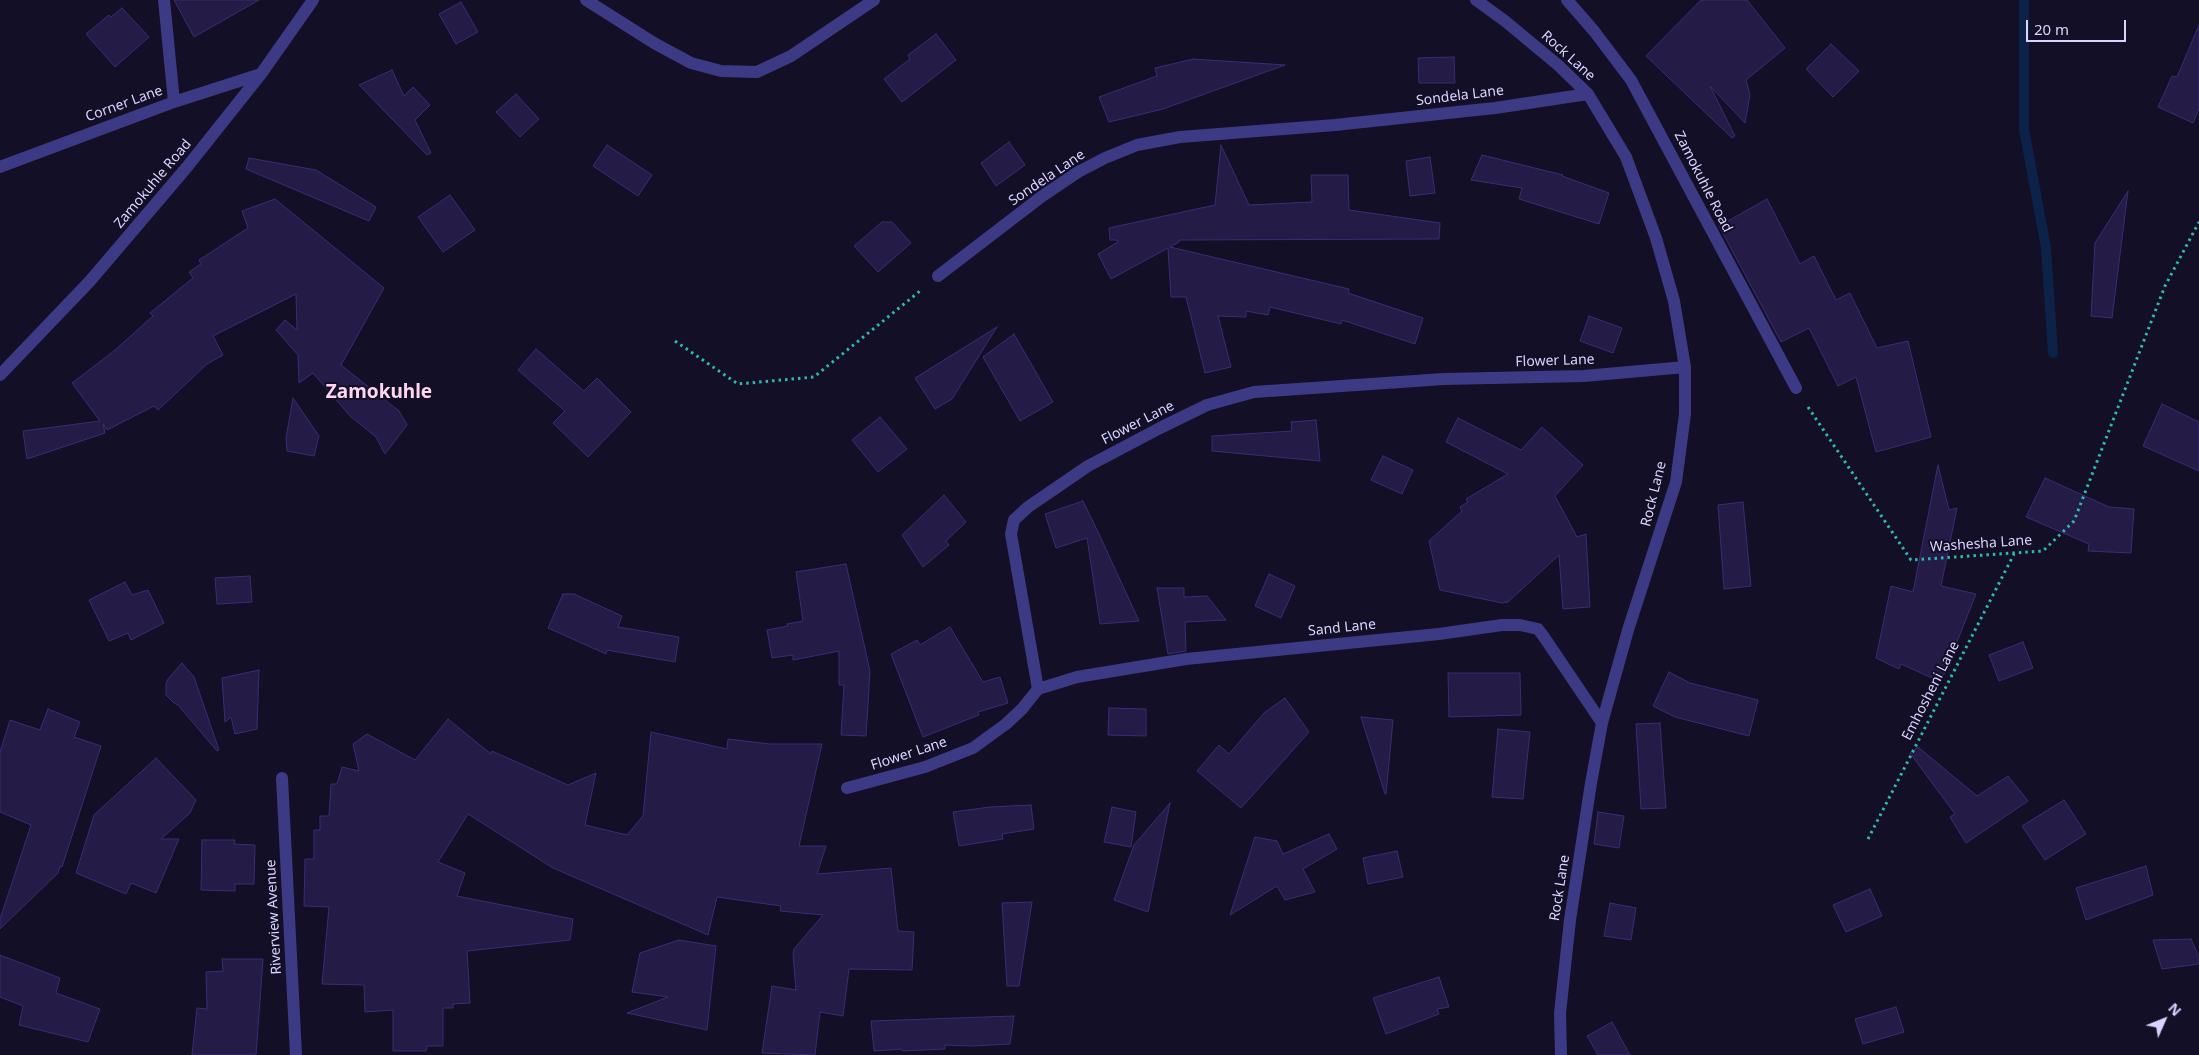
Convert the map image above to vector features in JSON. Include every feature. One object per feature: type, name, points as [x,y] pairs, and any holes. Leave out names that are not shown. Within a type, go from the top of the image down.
[{"type":"street","points":[[164,0],[174,102]]},
{"type":"street","name":"Zamokuhle Road","points":[[0,374],[90,281],[187,167],[261,74],[313,0]]},
{"type":"street","points":[[586,0],[654,43],[691,63],[721,71],[757,72],[791,56],[874,0]]},
{"type":"street","name":"Rock Lane","points":[[1476,0],[1543,52],[1588,94],[1626,157],[1656,238],[1674,301],[1685,367],[1685,414],[1676,482],[1628,630],[1602,723],[1570,920],[1560,1014],[1561,1055]]},
{"type":"street","name":"Zamokuhle Road","points":[[1566,0],[1594,31],[1631,80],[1796,388]]},
{"type":"street","name":"Corner Lane","points":[[0,167],[174,102],[261,74]]},
{"type":"street","name":"Sondela Lane","points":[[938,276],[1041,197],[1105,158],[1137,145],[1180,137],[1336,125],[1495,108],[1588,94]]},
{"type":"street","name":"Flower Lane","points":[[846,788],[926,767],[973,748],[1022,710],[1038,689],[1011,534],[1014,520],[1028,506],[1088,466],[1160,428],[1207,405],[1254,392],[1444,379],[1584,376],[1685,367]]},
{"type":"street","name":"Sand Lane","points":[[1038,689],[1077,677],[1186,659],[1439,634],[1502,625],[1520,625],[1532,626],[1544,637],[1602,723]]},
{"type":"street","name":"Riverview Avenue","points":[[282,778],[296,1055]]},
{"type":"path","name":"Washesha Lane","points":[[1796,388],[1910,560],[2043,551],[2074,522],[2165,286],[2199,222]]},
{"type":"path","points":[[675,341],[738,384],[814,377],[938,276]]},
{"type":"path","name":"Emhosheni Lane","points":[[1868,839],[2014,553]]},
{"type":"building","points":[[174,0],[259,0],[194,37]]},
{"type":"building","points":[[1701,0],[1747,0],[1785,48],[1746,80],[1750,95],[1745,123],[1710,86],[1735,136],[1732,138],[1646,56]]},
{"type":"building","points":[[461,2],[478,32],[456,44],[439,14]]},
{"type":"building","points":[[122,8],[149,37],[115,67],[86,34],[109,15],[111,17]]},
{"type":"building","points":[[2199,25],[2199,109],[2193,123],[2158,107],[2172,76],[2177,77]]},
{"type":"building","points":[[936,34],[956,60],[902,102],[884,79],[910,59],[908,55]]},
{"type":"building","points":[[1831,44],[1859,71],[1833,97],[1806,69]]},
{"type":"building","points":[[1454,57],[1455,83],[1419,83],[1418,58]]},
{"type":"building","points":[[1193,59],[1285,65],[1163,109],[1109,122],[1099,97],[1157,76],[1155,68]]},
{"type":"building","points":[[392,70],[404,96],[413,87],[430,105],[415,120],[431,153],[427,155],[359,85]]},
{"type":"building","points":[[516,94],[539,119],[520,137],[496,112]]},
{"type":"building","points":[[1009,142],[1025,165],[996,186],[981,163]]},
{"type":"building","points":[[607,145],[652,175],[638,196],[593,166]]},
{"type":"building","points":[[1221,145],[1249,205],[1312,202],[1311,175],[1348,175],[1349,210],[1440,223],[1439,239],[1179,240],[1179,242],[1170,247],[1349,289],[1348,293],[1423,318],[1415,344],[1342,320],[1341,324],[1270,307],[1268,315],[1246,311],[1246,317],[1218,316],[1231,367],[1205,373],[1186,297],[1171,297],[1168,248],[1111,279],[1098,254],[1118,242],[1117,240],[1110,240],[1109,228],[1215,205]]},
{"type":"building","points":[[1482,155],[1563,175],[1609,193],[1599,224],[1519,199],[1522,188],[1471,180]]},
{"type":"building","points":[[1430,157],[1435,193],[1410,196],[1406,161]]},
{"type":"building","points":[[249,158],[316,170],[376,207],[369,221],[246,169]]},
{"type":"building","points":[[2128,191],[2112,318],[2091,316],[2095,243]]},
{"type":"building","points":[[450,195],[475,230],[443,252],[418,217]]},
{"type":"building","points":[[275,199],[384,288],[341,365],[399,411],[407,425],[385,454],[376,437],[350,416],[313,373],[299,383],[298,355],[276,330],[285,320],[297,330],[296,294],[213,336],[223,355],[207,364],[158,410],[154,406],[107,430],[103,424],[105,433],[27,459],[23,431],[100,421],[72,383],[114,351],[153,316],[150,313],[193,278],[189,272],[201,264],[199,260],[248,228],[242,211]]},
{"type":"building","points":[[1767,199],[1800,264],[1814,256],[1836,300],[1850,293],[1877,348],[1908,341],[1931,437],[1876,452],[1856,377],[1838,386],[1809,328],[1781,342],[1719,226]]},
{"type":"building","points":[[882,222],[892,222],[911,243],[878,272],[854,246]]},
{"type":"building","points":[[1589,316],[1622,328],[1613,353],[1580,341]]},
{"type":"building","points":[[997,327],[952,399],[935,409],[915,378]]},
{"type":"building","points":[[1014,334],[1053,402],[1020,421],[983,357]]},
{"type":"building","points":[[536,349],[584,391],[597,378],[631,412],[588,457],[553,423],[565,411],[518,370]]},
{"type":"building","points":[[293,398],[319,436],[314,456],[287,451],[286,438]]},
{"type":"building","points":[[2162,404],[2199,422],[2199,471],[2143,446]]},
{"type":"building","points":[[880,417],[907,449],[878,472],[852,440]]},
{"type":"building","points":[[1458,418],[1521,450],[1542,427],[1583,465],[1555,496],[1577,537],[1586,534],[1590,607],[1563,609],[1559,555],[1508,602],[1502,603],[1440,590],[1429,541],[1462,511],[1460,507],[1468,502],[1466,499],[1508,474],[1446,442]]},
{"type":"building","points":[[1316,420],[1320,461],[1212,451],[1212,436],[1292,431],[1291,422]]},
{"type":"building","points":[[1383,456],[1413,470],[1402,494],[1371,480]]},
{"type":"building","points":[[1938,465],[1949,510],[1957,508],[1941,586],[1976,594],[1941,682],[1901,664],[1899,669],[1876,658],[1891,586],[1913,592]]},
{"type":"building","points":[[2045,478],[2109,507],[2134,509],[2131,553],[2088,551],[2089,544],[2026,517]]},
{"type":"building","points":[[944,495],[966,522],[946,541],[949,545],[923,567],[902,535]]},
{"type":"building","points":[[1083,501],[1139,621],[1100,624],[1087,538],[1056,548],[1045,514]]},
{"type":"building","points":[[1743,502],[1751,586],[1724,589],[1718,505]]},
{"type":"building","points":[[846,564],[870,671],[866,736],[841,735],[844,685],[839,685],[839,651],[793,660],[793,655],[772,658],[767,630],[803,621],[796,572]]},
{"type":"building","points":[[1269,574],[1295,586],[1281,618],[1255,606]]},
{"type":"building","points":[[250,576],[252,602],[217,604],[215,578]]},
{"type":"building","points":[[125,582],[132,595],[148,590],[164,623],[131,640],[128,633],[109,641],[89,600]]},
{"type":"building","points":[[1157,588],[1184,588],[1184,597],[1207,596],[1226,620],[1185,622],[1186,651],[1168,654]]},
{"type":"building","points":[[563,594],[574,594],[622,616],[618,627],[679,637],[675,662],[607,650],[606,654],[548,628]]},
{"type":"building","points":[[950,627],[983,682],[1000,677],[1008,703],[978,712],[979,715],[923,737],[891,654],[917,640],[920,645]]},
{"type":"building","points":[[2023,642],[2033,668],[1999,681],[1989,655]]},
{"type":"building","points":[[182,663],[194,677],[219,750],[217,751],[178,705],[166,695],[168,679]]},
{"type":"building","points":[[259,670],[257,729],[235,734],[231,717],[225,722],[222,678]]},
{"type":"building","points":[[1669,672],[1690,683],[1758,700],[1749,736],[1675,717],[1653,706]]},
{"type":"building","points":[[1448,673],[1520,673],[1521,715],[1449,717]]},
{"type":"building","points":[[1285,698],[1309,732],[1241,808],[1197,771],[1219,745],[1229,754],[1264,713]]},
{"type":"building","points":[[1109,708],[1146,709],[1146,736],[1108,735]]},
{"type":"building","points":[[48,709],[80,722],[74,737],[101,746],[62,867],[60,866],[58,873],[0,929],[0,919],[31,825],[0,812],[0,752],[10,720],[40,730]]},
{"type":"building","points":[[1361,717],[1393,720],[1386,794],[1385,794]]},
{"type":"building","points":[[448,719],[491,754],[492,751],[568,785],[596,773],[585,825],[627,835],[643,816],[651,732],[727,749],[728,739],[770,744],[822,744],[799,846],[826,846],[817,874],[891,868],[898,931],[914,932],[912,970],[849,969],[843,1016],[820,1012],[815,1055],[762,1053],[772,986],[796,990],[794,949],[823,915],[780,911],[781,906],[717,897],[708,935],[553,868],[468,814],[438,862],[465,873],[457,896],[573,919],[570,940],[467,951],[470,1003],[453,1004],[453,1008],[443,1008],[443,1046],[427,1046],[426,1051],[393,1051],[393,1010],[365,1012],[364,985],[322,984],[329,907],[304,906],[305,859],[314,859],[314,830],[320,830],[320,816],[329,816],[331,784],[337,784],[342,767],[359,771],[353,744],[367,734],[415,760]]},
{"type":"building","points":[[1660,723],[1666,808],[1641,809],[1636,724]]},
{"type":"building","points":[[1498,729],[1530,732],[1523,799],[1492,797]]},
{"type":"building","points":[[1918,747],[1977,796],[2008,776],[2028,801],[1966,843],[1950,817],[1955,814],[1910,753]]},
{"type":"building","points":[[156,758],[196,800],[190,813],[161,839],[179,839],[156,893],[131,883],[126,894],[76,873],[94,815]]},
{"type":"building","points":[[2064,800],[2086,834],[2045,860],[2022,826]]},
{"type":"building","points":[[1170,803],[1148,912],[1114,900],[1134,845]]},
{"type":"building","points":[[1031,805],[1034,829],[1002,834],[1003,839],[959,846],[953,812],[990,807]]},
{"type":"building","points":[[1112,807],[1136,812],[1131,847],[1104,842]]},
{"type":"building","points":[[1598,812],[1624,816],[1619,848],[1594,844]]},
{"type":"building","points":[[1329,834],[1337,849],[1303,869],[1315,892],[1285,900],[1277,886],[1230,915],[1255,837],[1277,841],[1283,854]]},
{"type":"building","points":[[202,840],[235,840],[234,844],[255,845],[254,884],[235,884],[235,891],[201,890]]},
{"type":"building","points":[[1397,851],[1403,877],[1368,884],[1363,858]]},
{"type":"building","points":[[2146,866],[2153,895],[2086,920],[2076,888]]},
{"type":"building","points":[[1870,889],[1882,916],[1846,932],[1833,905]]},
{"type":"building","points":[[1032,902],[1019,986],[1007,986],[1002,903]]},
{"type":"building","points":[[1610,903],[1636,908],[1631,940],[1604,936]]},
{"type":"building","points":[[2191,939],[2199,957],[2199,964],[2162,969],[2153,940]]},
{"type":"building","points":[[679,940],[716,946],[707,1030],[627,1013],[668,997],[632,992],[640,953]]},
{"type":"building","points":[[0,955],[60,978],[56,993],[100,1009],[88,1042],[19,1025],[23,1006],[0,997]]},
{"type":"building","points":[[222,959],[263,959],[256,1055],[192,1055],[197,1008],[207,1009],[206,972],[223,971]]},
{"type":"building","points":[[1439,977],[1449,1007],[1437,1009],[1439,1014],[1386,1034],[1373,998]]},
{"type":"building","points":[[1896,1007],[1904,1032],[1863,1044],[1855,1019]]},
{"type":"building","points":[[1014,1016],[1010,1044],[945,1045],[945,1049],[874,1051],[871,1021]]},
{"type":"building","points":[[1612,1022],[1630,1055],[1598,1055],[1587,1036]]},
{"type":"waterway","points":[[2024,0],[2024,129],[2046,248],[2053,353]]},
{"type":"district","name":"Zamokuhle","points":[[379,393]]}]
